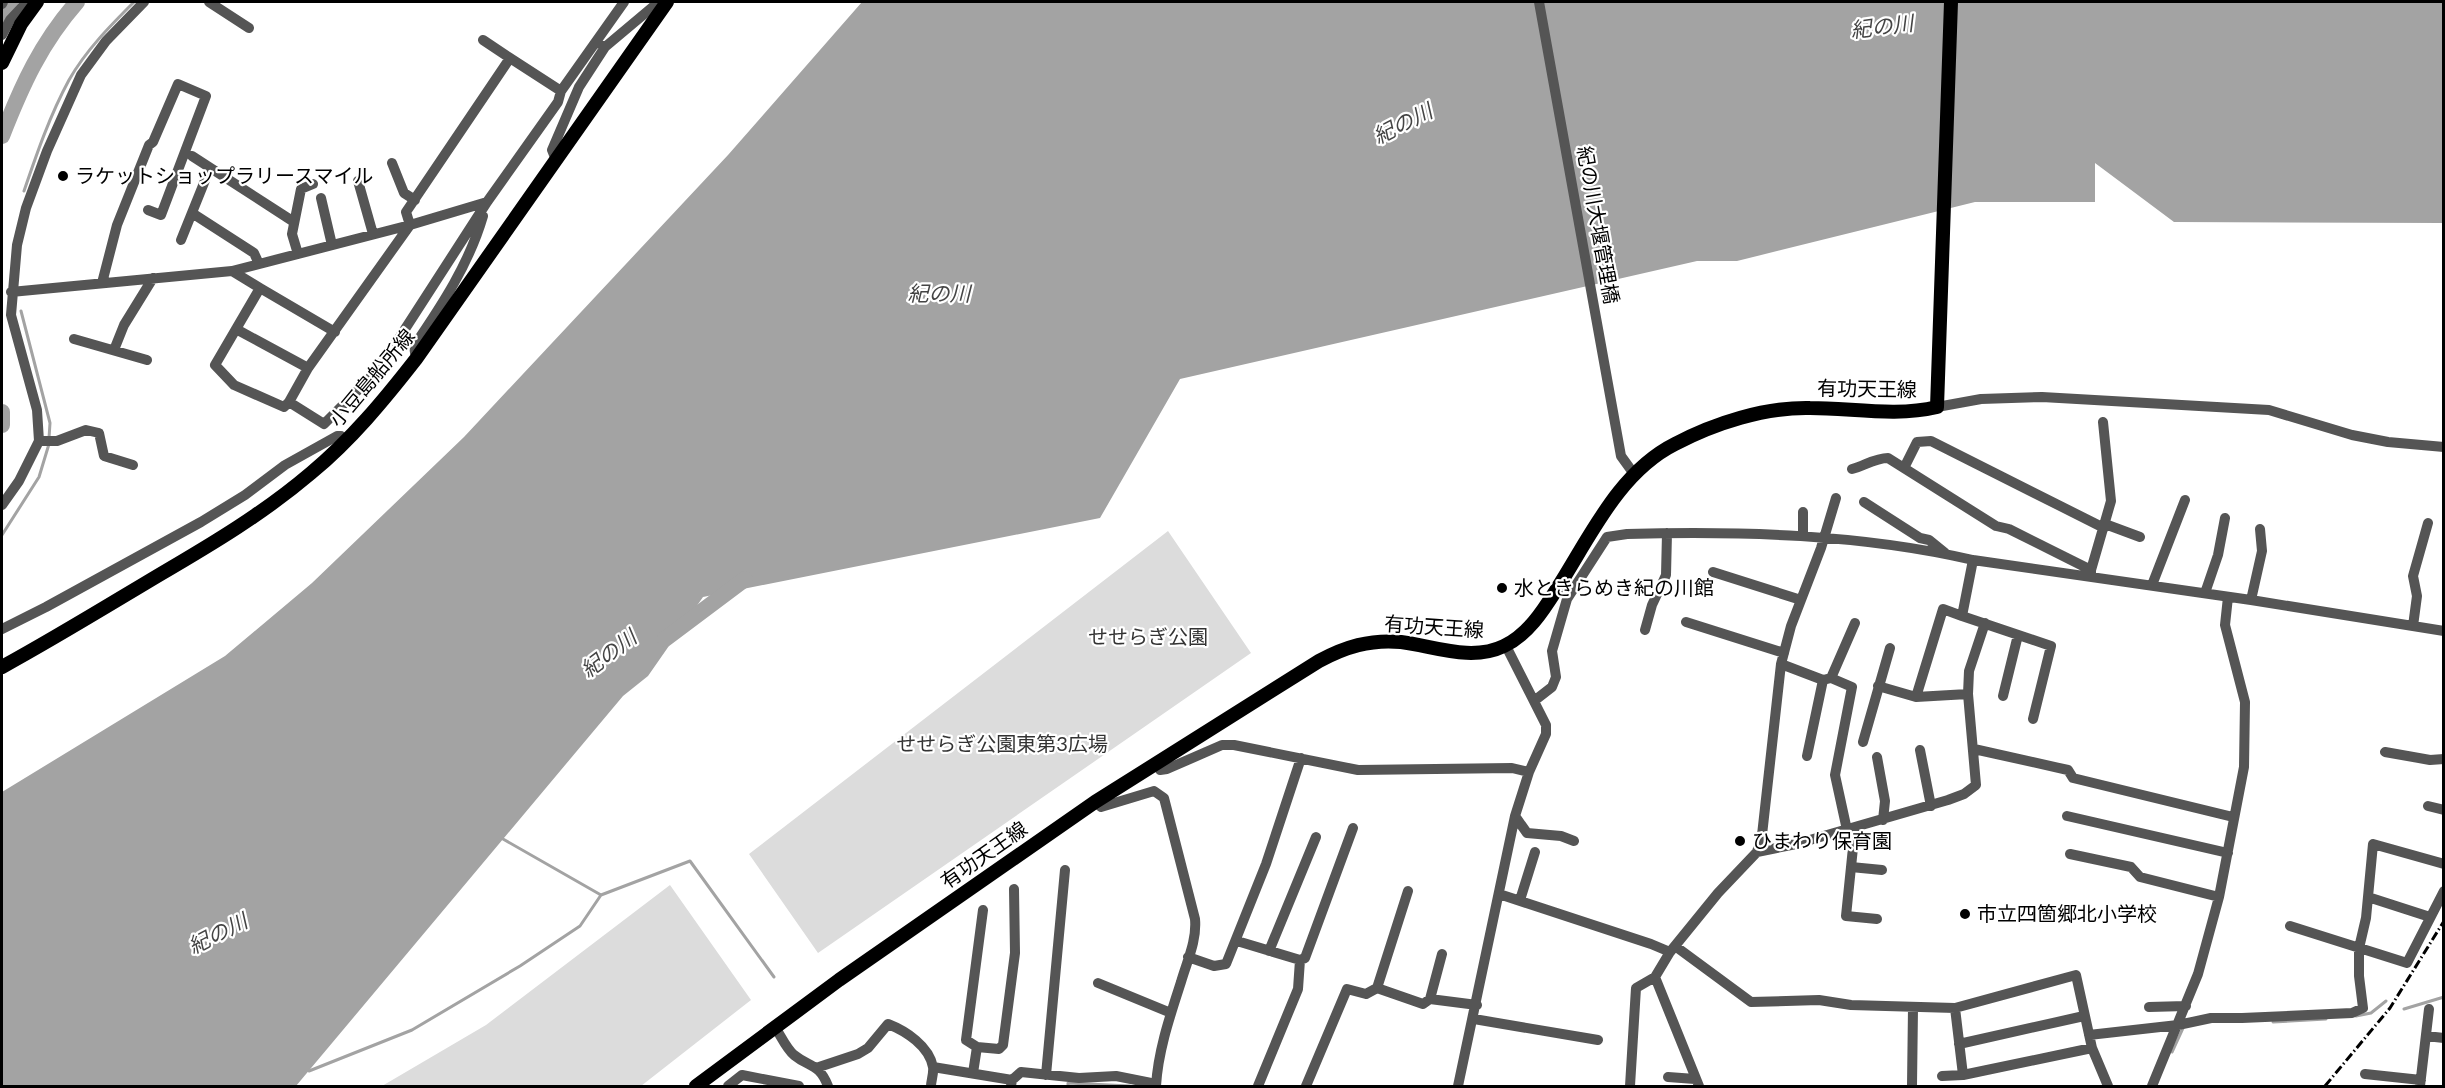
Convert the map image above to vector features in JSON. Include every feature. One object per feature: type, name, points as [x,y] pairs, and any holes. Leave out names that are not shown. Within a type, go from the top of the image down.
[{"type":"main road","points":[[2,63],[21,24],[37,2]]},
{"type":"main road","name":"有功天王線","points":[[696,1086],[839,980],[1095,802],[1341,650],[1361,643],[1381,641],[1473,653],[1492,651],[1506,645],[1532,625],[1614,499],[1634,474],[1673,444],[1704,430],[1767,412],[1810,408],[1904,411],[1937,407],[1951,2]]},
{"type":"main road","name":"小豆島船所線","points":[[2,667],[246,522],[313,472],[346,441],[416,359],[556,160],[660,5]]},
{"type":"street","points":[[2,35],[10,20],[27,2]]},
{"type":"street","points":[[45,441],[11,315],[11,292],[17,244],[26,208],[67,104],[81,75],[106,41],[144,2]]},
{"type":"street","points":[[209,2],[249,28]]},
{"type":"street","name":"紀の川大堰管理橋","points":[[1539,2],[1621,456],[1634,474]]},
{"type":"street","points":[[556,160],[552,150],[579,87],[620,3]]},
{"type":"street","points":[[289,402],[324,424],[369,379],[396,343],[488,202],[558,102],[561,91],[601,44],[660,5]]},
{"type":"street","points":[[483,40],[561,91]]},
{"type":"street","points":[[410,225],[406,212],[510,58]]},
{"type":"street","points":[[102,284],[117,225],[178,84],[206,96],[161,214],[148,210]]},
{"type":"street","points":[[192,156],[294,222]]},
{"type":"street","points":[[392,163],[404,193],[414,200]]},
{"type":"street","points":[[181,240],[210,168]]},
{"type":"street","points":[[358,181],[373,234]]},
{"type":"street","points":[[298,254],[292,234],[301,189],[313,184]]},
{"type":"street","points":[[321,198],[332,245]]},
{"type":"street","points":[[11,292],[232,271],[410,225],[488,202]]},
{"type":"street","points":[[416,359],[414,345],[446,299],[475,243],[488,202]]},
{"type":"street","points":[[192,213],[254,253],[259,264]]},
{"type":"street","points":[[260,288],[216,364],[234,385],[284,407],[308,368],[410,225]]},
{"type":"street","points":[[232,271],[335,332]]},
{"type":"street","points":[[114,350],[124,325],[153,278]]},
{"type":"street","points":[[236,329],[308,368]]},
{"type":"street","points":[[74,339],[147,360]]},
{"type":"street","points":[[1937,407],[1981,399],[2042,397],[2269,410],[2352,435],[2388,442],[2444,447]]},
{"type":"street","points":[[2091,574],[2111,501],[2103,422]]},
{"type":"street","points":[[2,505],[45,441],[86,430],[99,433],[104,456],[133,465]]},
{"type":"street","points":[[2,628],[46,607],[201,522],[245,495],[308,451],[337,436],[341,436],[346,441]]},
{"type":"street","points":[[1904,468],[1917,442],[1931,441],[2105,526],[2140,537]]},
{"type":"street","points":[[1852,469],[1867,466],[1878,458],[1888,458],[1996,526],[2009,529],[2091,574]]},
{"type":"street","points":[[1630,1086],[1636,988],[1655,977],[1672,949],[1718,893],[1757,852],[1762,835],[1782,658],[1836,498]]},
{"type":"street","points":[[2152,585],[2186,500]]},
{"type":"street","points":[[1864,502],[1920,538],[1929,540],[1945,554]]},
{"type":"street","points":[[1803,512],[1803,537]]},
{"type":"street","points":[[2205,593],[2218,555],[2224,518]]},
{"type":"street","points":[[2413,626],[2417,596],[2413,576],[2428,523]]},
{"type":"street","points":[[2252,600],[2262,551],[2260,529]]},
{"type":"street","points":[[1534,701],[1552,687],[1556,677],[1552,651],[1567,599],[1607,537],[1667,533],[1823,537],[1945,554],[1972,560],[2091,574],[2444,631]]},
{"type":"street","points":[[1645,630],[1652,605],[1666,575],[1667,533]]},
{"type":"street","points":[[1962,615],[1972,560]]},
{"type":"street","points":[[1713,572],[1801,600]]},
{"type":"street","points":[[2152,1086],[2198,974],[2219,897],[2244,767],[2242,756],[2246,725],[2245,702],[2225,625],[2228,597]]},
{"type":"street","points":[[1916,697],[1943,609],[2051,646],[2033,719]]},
{"type":"street","points":[[1686,622],[1852,687],[1835,775],[1851,829],[1851,867],[1846,916],[1877,919]]},
{"type":"street","points":[[1807,756],[1827,679],[1855,623]]},
{"type":"street","points":[[1757,852],[1931,806],[1964,794],[1976,784],[1968,694],[1969,671],[1985,623]]},
{"type":"street","points":[[2003,696],[2018,635]]},
{"type":"street","points":[[1458,1086],[1477,1005],[1515,816],[1529,772],[1546,734],[1546,725],[1506,645]]},
{"type":"street","points":[[1863,742],[1890,648]]},
{"type":"street","points":[[1878,686],[1916,697],[1968,694]]},
{"type":"street","points":[[1160,770],[1222,745],[1234,745],[1359,770],[1512,768],[1529,772]]},
{"type":"street","points":[[1974,749],[2068,770],[2073,778],[2233,817]]},
{"type":"street","points":[[1920,750],[1931,806]]},
{"type":"street","points":[[2385,752],[2430,760],[2444,759]]},
{"type":"street","points":[[1877,757],[1885,801],[1883,820]]},
{"type":"street","points":[[1188,957],[1214,966],[1226,964],[1266,864],[1301,758]]},
{"type":"street","points":[[933,1067],[973,1073],[1012,1083],[1021,1072],[1079,1078],[1116,1076],[1156,1085],[1159,1060],[1171,1013],[1196,934],[1195,919],[1164,798],[1154,791],[1101,807],[1095,802]]},
{"type":"street","points":[[2428,806],[2444,810]]},
{"type":"street","points":[[1515,816],[1527,833],[1561,836],[1575,841]]},
{"type":"street","points":[[2067,816],[2228,853]]},
{"type":"street","points":[[1237,941],[1300,960],[1305,958],[1353,828]]},
{"type":"street","points":[[1269,951],[1316,837]]},
{"type":"street","points":[[2089,1035],[2226,1017],[2253,1018],[2360,1011],[2363,1008],[2359,976],[2359,948],[2366,918],[2373,844],[2444,864]]},
{"type":"street","points":[[1520,900],[1535,852]]},
{"type":"street","points":[[2070,854],[2131,867],[2139,877],[2219,897]]},
{"type":"street","points":[[1851,867],[1882,870]]},
{"type":"street","points":[[1046,1075],[1065,870]]},
{"type":"street","points":[[983,910],[966,1041],[978,1047],[999,1049],[1003,1046],[1015,953],[1014,889]]},
{"type":"street","points":[[1306,1086],[1347,988],[1366,994],[1377,988],[1408,891]]},
{"type":"street","points":[[2290,926],[2407,963],[2444,891]]},
{"type":"street","points":[[1499,894],[1650,944],[1672,949],[1751,1002],[1819,999],[1851,1005],[1955,1008],[2076,975],[2092,1048],[2108,1086]]},
{"type":"street","points":[[2368,897],[2430,917]]},
{"type":"street","points":[[1377,988],[1423,1004],[1430,999],[1442,954]]},
{"type":"street","points":[[1258,1086],[1298,989],[1300,960]]},
{"type":"street","points":[[1655,977],[1697,1083]]},
{"type":"street","points":[[1098,983],[1171,1013]]},
{"type":"street","points":[[1430,999],[1477,1005]]},
{"type":"street","points":[[2148,1007],[2186,1006]]},
{"type":"street","points":[[1912,1086],[1913,1008]]},
{"type":"street","points":[[1955,1008],[1963,1075]]},
{"type":"street","points":[[2365,1074],[2420,1083],[2429,1009]]},
{"type":"street","points":[[1959,1044],[2084,1016]]},
{"type":"street","points":[[1474,1019],[1598,1040]]},
{"type":"street","points":[[816,1068],[858,1054],[868,1048],[888,1024],[912,1035],[929,1058],[933,1067],[931,1086]]},
{"type":"street","points":[[775,1027],[793,1054],[816,1068],[823,1075],[828,1086]]},
{"type":"street","points":[[2426,1036],[2444,1038]]},
{"type":"street","points":[[973,1073],[978,1047]]},
{"type":"street","points":[[1942,1076],[1963,1075],[2092,1048]]},
{"type":"street","points":[[728,1086],[742,1075],[799,1086]]},
{"type":"street","points":[[1668,1077],[1697,1083]]},
{"type":"green space","name":"せせらぎ公園","points":[[1168,531],[1251,653],[818,953],[749,854]]},
{"type":"green space","points":[[670,885],[751,1000],[641,1086],[382,1086],[486,1025]]},
{"type":"water","name":"紀の川","points":[[862,2],[2443,2],[2443,223],[2174,222],[2095,163],[2095,202],[1975,202],[1737,261],[1697,261],[1180,379],[1100,518],[703,597],[648,676],[623,696],[296,1086],[2,1086],[2,792],[225,656],[312,583],[464,437],[728,155]]},
{"type":"waterway","points":[[2,18],[11,2]]},
{"type":"waterway","points":[[2,136],[34,65],[53,33],[77,2]]},
{"type":"waterway","points":[[24,191],[50,120],[69,80],[91,48],[134,2]]},
{"type":"waterway","points":[[21,311],[50,423],[49,438]]},
{"type":"waterway","points":[[2,412],[2,425]]},
{"type":"waterway","points":[[2,535],[39,477],[49,444]]},
{"type":"waterway","name":"紀の川","points":[[665,639],[745,579]]},
{"type":"waterway","points":[[503,839],[601,895]]},
{"type":"waterway","points":[[309,1071],[412,1030],[520,966],[580,926],[601,895],[690,861],[774,977]]},
{"type":"waterway","points":[[2404,1009],[2444,997]]},
{"type":"waterway","points":[[2356,1016],[2371,1013],[2386,1001]]},
{"type":"waterway","points":[[2273,1022],[2326,1019]]},
{"type":"waterway","points":[[2172,1052],[2183,1028]]},
{"type":"waterway","points":[[1068,1086],[1068,1083],[1130,1086]]},
{"type":"railway","points":[[2325,1086],[2390,1008],[2444,921]]},
{"type":"place","name":"ラケットショップラリースマイル","points":[[63,176]]},
{"type":"place","name":"水ときらめき紀の川館","points":[[1502,588]]},
{"type":"place","name":"ひまわり保育園","points":[[1740,841]]},
{"type":"place","name":"市立四箇郷北小学校","points":[[1965,914]]},
{"type":"park label","name":"せせらぎ公園東第3広場","points":[[1002,744]]}]
